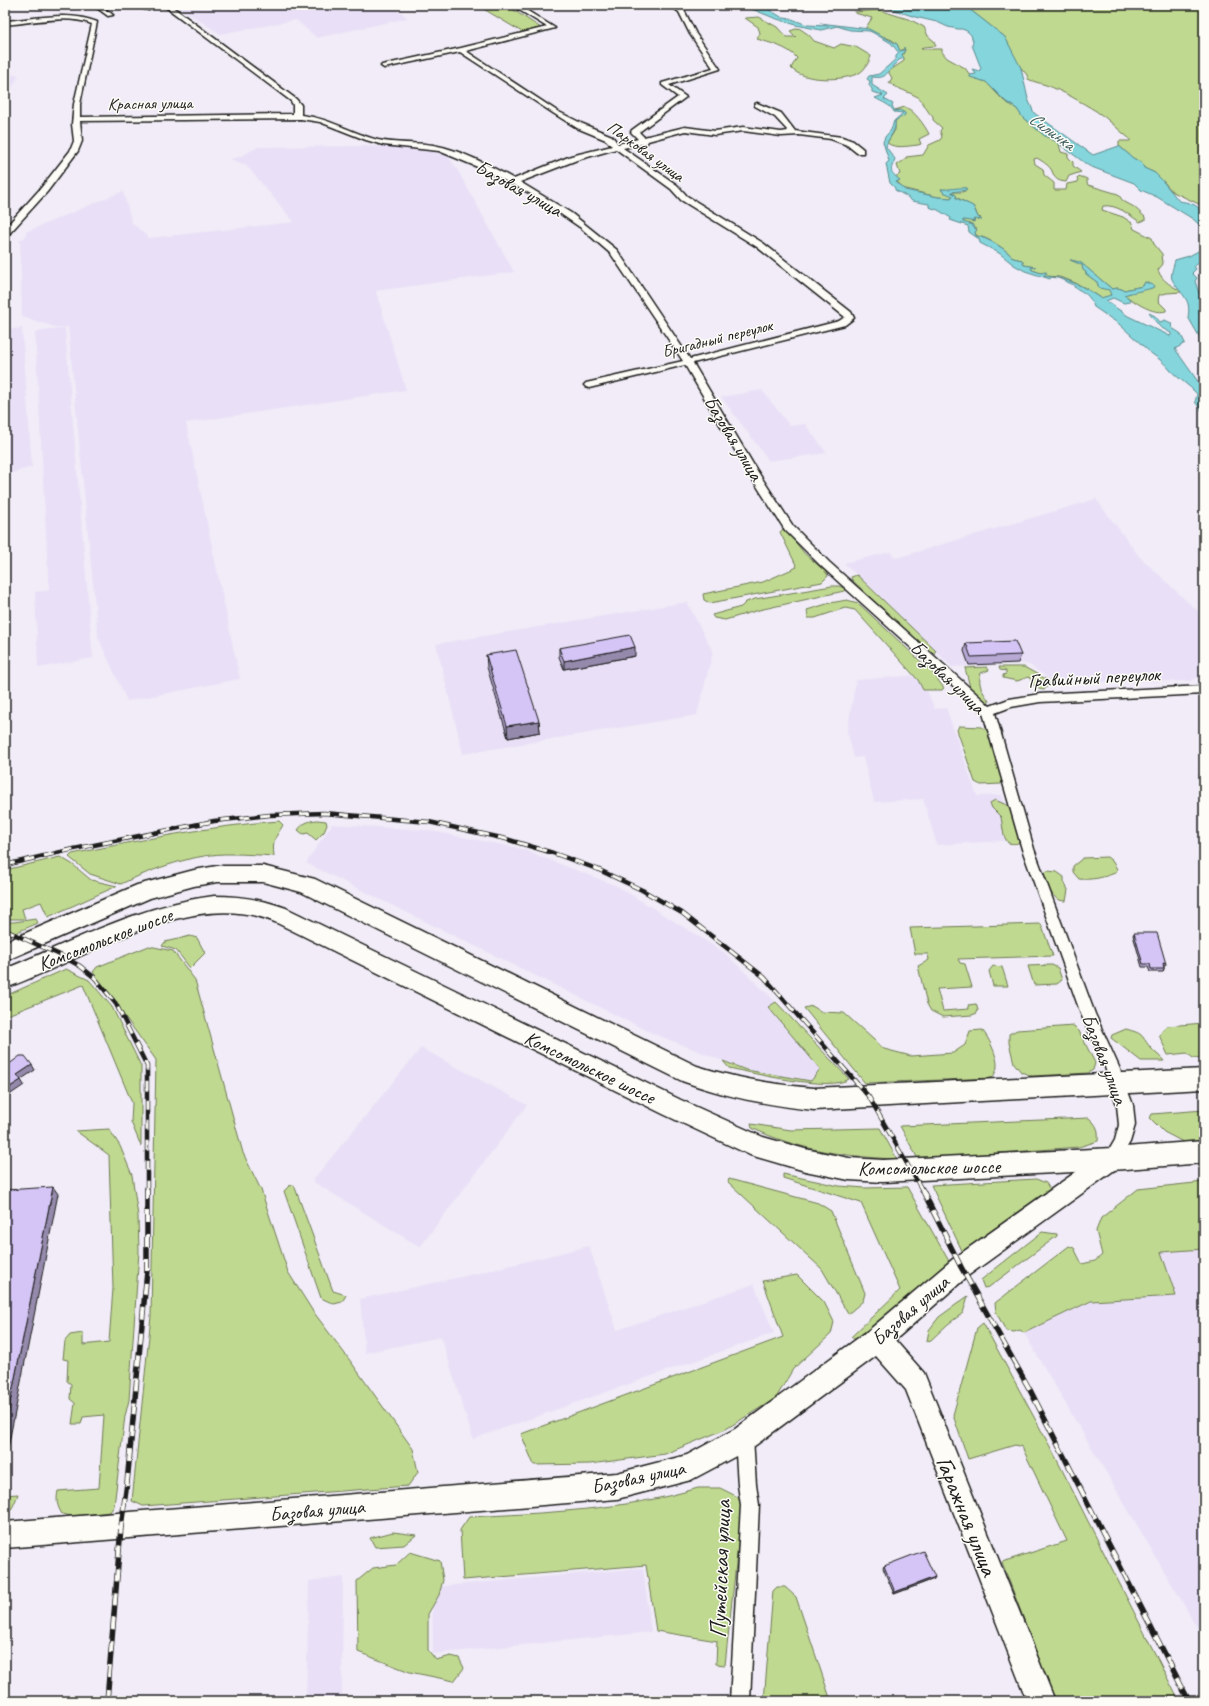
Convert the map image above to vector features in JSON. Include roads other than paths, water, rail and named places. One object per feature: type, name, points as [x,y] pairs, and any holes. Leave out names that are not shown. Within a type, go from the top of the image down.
[{"type":"main road","name":"Комсомольское шоссе","points":[[5,952],[145,891],[194,878],[217,874],[263,874],[307,885],[690,1074],[721,1085],[774,1096],[814,1099],[1204,1079]]},
{"type":"main road","name":"Комсомольское шоссе","points":[[5,979],[154,917],[180,910],[210,905],[240,905],[260,908],[309,929],[672,1107],[759,1147],[805,1160],[849,1169],[883,1171],[1112,1159],[1204,1152]]},
{"type":"street","points":[[96,5],[110,15]]},
{"type":"street","points":[[166,5],[294,100],[297,105],[297,116]]},
{"type":"street","points":[[384,66],[461,50],[552,28],[514,5]]},
{"type":"street","points":[[644,141],[636,132],[683,97],[664,84],[717,69],[693,34],[682,11],[673,5]]},
{"type":"street","points":[[5,23],[69,18],[82,18],[95,23],[77,104],[76,119],[78,141],[74,151],[44,190],[5,233]]},
{"type":"street","name":"Парковая улица","points":[[461,50],[554,112],[580,126],[608,138],[618,147],[674,187],[684,198],[769,251],[848,314],[850,318]]},
{"type":"street","points":[[757,105],[778,115],[793,133]]},
{"type":"street","name":"Красная улица","points":[[76,119],[297,116],[327,122],[361,137]]},
{"type":"street","points":[[515,181],[560,162],[685,129],[710,133],[744,129],[781,134],[805,133],[846,141],[860,151]]},
{"type":"street","name":"Базовая улица","points":[[5,1535],[617,1486],[691,1468],[744,1438],[878,1339],[961,1267],[1112,1159],[1122,1142],[1127,1125],[1125,1106],[1119,1084],[1088,1014],[1028,850],[988,711],[825,564],[789,528],[751,469],[688,362],[614,252],[602,241],[556,206],[515,181],[442,149],[429,146],[376,141],[361,137]]},
{"type":"street","name":"Бригадный переулок","points":[[589,385],[688,362],[842,323],[850,318]]},
{"type":"street","name":"Гравийный переулок","points":[[988,711],[1009,703],[1040,698],[1204,690]]},
{"type":"street","name":"Гаражная улица","points":[[878,1339],[915,1382],[1041,1701]]},
{"type":"street","name":"Путейская улица","points":[[740,1701],[750,1505],[747,1485],[744,1438]]},
{"type":"water","points":[[742,5],[761,5],[783,18],[792,19],[807,25],[829,26],[820,23],[869,29],[897,44],[900,51],[904,50],[904,47],[905,50],[902,55],[904,58],[899,60],[883,77],[872,77],[872,85],[888,95],[884,99],[893,104],[892,106],[895,111],[900,110],[905,113],[905,115],[895,121],[894,131],[886,147],[895,159],[892,166],[892,173],[900,180],[896,182],[905,190],[938,197],[951,198],[953,196],[943,192],[941,189],[966,188],[967,190],[951,192],[956,195],[956,198],[973,206],[978,217],[982,220],[963,220],[963,222],[973,225],[973,227],[977,230],[975,232],[976,236],[996,244],[1007,251],[1013,258],[1022,260],[1024,265],[1036,267],[1031,268],[1032,270],[1041,273],[1046,272],[1047,273],[1044,276],[1060,278],[1067,280],[1101,298],[1111,295],[1109,290],[1099,288],[1097,282],[1083,270],[1082,265],[1070,260],[1080,262],[1112,289],[1118,288],[1124,290],[1143,286],[1145,282],[1153,285],[1154,287],[1152,288],[1124,295],[1129,298],[1130,302],[1124,303],[1113,298],[1106,301],[1128,316],[1170,336],[1171,333],[1160,327],[1149,313],[1155,316],[1160,322],[1165,320],[1171,323],[1172,328],[1180,333],[1185,343],[1175,349],[1204,390],[1204,413],[1195,402],[1197,394],[1194,391],[1119,324],[1094,307],[1089,297],[1074,287],[1074,285],[1058,278],[1051,277],[1050,279],[1025,271],[1014,265],[999,253],[980,243],[979,239],[969,232],[968,226],[950,220],[951,218],[938,210],[929,207],[929,204],[912,201],[895,190],[890,183],[886,164],[889,161],[883,142],[891,130],[894,121],[903,113],[894,112],[889,106],[875,98],[883,95],[872,92],[869,85],[870,81],[867,79],[869,76],[879,74],[896,59],[896,56],[899,53],[891,43],[870,31],[850,30],[837,26],[821,30],[796,25]]},
{"type":"water","name":"Силинка","points":[[880,5],[964,5],[1005,37],[1021,68],[1028,99],[1034,113],[1093,155],[1119,146],[1133,158],[1142,163],[1144,168],[1155,173],[1179,201],[1199,208],[1203,216],[1204,229],[1193,219],[1157,197],[1141,190],[1134,183],[1089,166],[1055,141],[1045,136],[1023,118],[1017,109],[1005,101],[986,82],[970,77],[970,75],[976,74],[972,69],[979,71],[981,68],[972,45],[973,41],[971,35],[967,31],[948,27],[937,22],[915,17]]},
{"type":"water","points":[[1204,248],[1204,260],[1194,266],[1196,269],[1192,273],[1197,278],[1195,281],[1199,293],[1204,295],[1204,353],[1200,346],[1199,336],[1188,317],[1189,310],[1187,300],[1175,284],[1171,275],[1175,260],[1189,256]]},
{"type":"railway","points":[[5,865],[74,849],[214,821],[270,815],[324,813],[429,822],[506,839],[553,853],[597,869],[642,890],[682,913],[764,977],[869,1097],[922,1190]]},
{"type":"railway","points":[[5,930],[60,955],[80,966],[95,978],[116,1004],[147,1066],[147,1271],[127,1483],[121,1527],[107,1701]]},
{"type":"railway","points":[[922,1189],[961,1267],[1030,1390],[1189,1701]]}]
